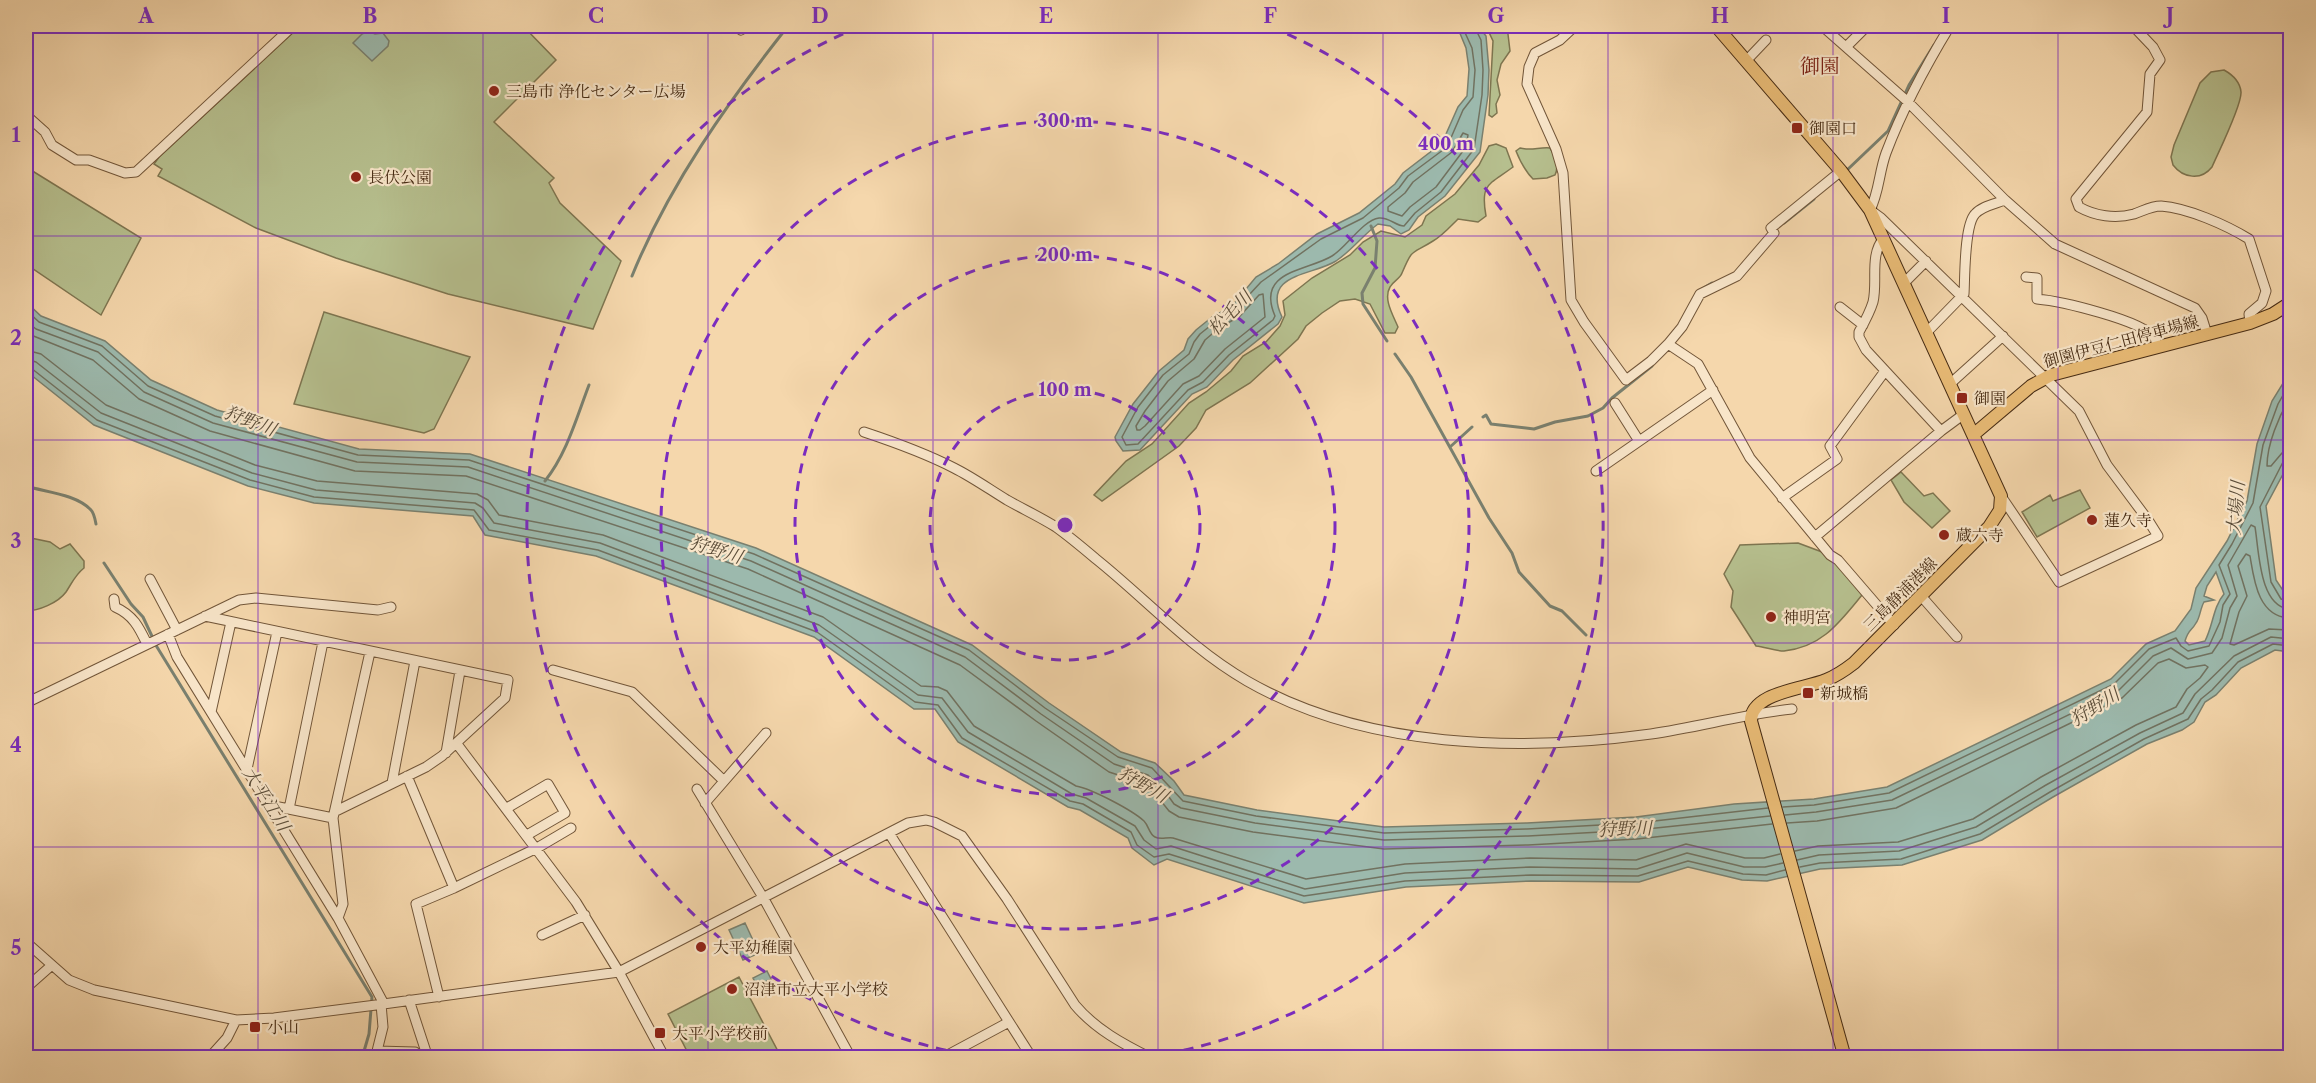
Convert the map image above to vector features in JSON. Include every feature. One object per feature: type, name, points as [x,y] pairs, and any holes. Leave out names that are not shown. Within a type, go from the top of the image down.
[{"type":"main road","points":[[1716,26],[1840,171],[1870,210],[1905,282],[2001,496]]},
{"type":"main road","name":"御園伊豆仁田停車場線","points":[[1973,435],[2031,386],[2044,378],[2250,323],[2273,314],[2290,303]]},
{"type":"main road","name":"三島静浦港線","points":[[1751,717],[1756,707],[1767,698],[1824,681],[1854,663],[1989,527],[2000,510],[2001,496]]},
{"type":"main road","points":[[1751,717],[1845,1058]]},
{"type":"street","points":[[26,115],[45,132],[52,145],[76,160],[89,160],[125,173],[136,172],[293,26]]},
{"type":"street","points":[[1575,26],[1560,40],[1534,53],[1526,78],[1529,90],[1556,149],[1563,173],[1571,300],[1626,380],[1651,361],[1668,344],[1682,327],[1700,294],[1737,276],[1774,233],[1771,228],[1840,171]]},
{"type":"street","points":[[1822,26],[1907,101],[2005,200],[2055,244],[2195,308],[2202,318],[2207,334]]},
{"type":"street","points":[[1846,47],[1867,26]]},
{"type":"street","points":[[1950,26],[1907,101],[1885,155],[1876,197],[1870,210],[1926,261],[2079,411],[2107,465],[2158,536],[2059,582],[2001,496]]},
{"type":"street","points":[[2133,26],[2153,47],[2160,60],[2150,74],[2146,112],[2076,199],[2079,207],[2105,216],[2132,214],[2161,206],[2211,219],[2249,239],[2266,291],[2262,303],[2249,314],[2250,323]]},
{"type":"street","points":[[1746,61],[1766,40]]},
{"type":"street","points":[[1927,332],[1963,297],[1963,271],[1972,218],[1980,210],[2005,200]]},
{"type":"street","points":[[1884,238],[1877,252],[1873,301],[1859,332],[1862,343],[1941,431]]},
{"type":"street","points":[[1905,282],[1926,261]]},
{"type":"street","points":[[2026,278],[2037,278],[2037,299],[2072,305],[2119,318],[2153,336],[2158,347]]},
{"type":"street","points":[[1840,307],[1863,325]]},
{"type":"street","points":[[1951,383],[2003,336]]},
{"type":"street","points":[[1668,344],[1698,364],[1750,458],[1830,555],[1838,560],[1894,625]]},
{"type":"street","points":[[1782,498],[1837,459],[1830,446],[1885,371]]},
{"type":"street","points":[[1596,471],[1713,390]]},
{"type":"street","points":[[1615,402],[1639,441]]},
{"type":"street","points":[[1815,537],[1964,414]]},
{"type":"street","points":[[864,432],[955,468],[1056,527],[1145,599],[1200,648],[1247,681],[1294,703],[1345,722],[1421,736],[1503,742],[1599,739],[1648,734],[1700,727],[1792,709]]},
{"type":"street","points":[[150,579],[177,630]]},
{"type":"street","points":[[1922,597],[1957,637]]},
{"type":"street","points":[[26,703],[239,600],[249,598],[378,610],[391,607]]},
{"type":"street","points":[[114,599],[115,607],[127,612],[148,644]]},
{"type":"street","points":[[205,616],[508,680],[505,698],[446,753],[426,767],[335,815],[269,805]]},
{"type":"street","points":[[211,712],[231,622]]},
{"type":"street","points":[[247,769],[277,632]]},
{"type":"street","points":[[164,637],[338,918],[379,992],[383,1027],[377,1051],[415,1052],[422,1058]]},
{"type":"street","points":[[289,809],[323,642]]},
{"type":"street","points":[[338,918],[343,904],[335,815],[370,652]]},
{"type":"street","points":[[392,783],[416,661]]},
{"type":"street","points":[[553,670],[632,692],[724,781]]},
{"type":"street","points":[[446,753],[460,671]]},
{"type":"street","points":[[705,803],[766,733]]},
{"type":"street","points":[[457,744],[585,915],[619,972],[664,1058]]},
{"type":"street","points":[[407,776],[454,888]]},
{"type":"street","points":[[507,808],[548,784],[565,813],[527,835]]},
{"type":"street","points":[[697,789],[764,899],[851,1058]]},
{"type":"street","points":[[26,942],[69,980],[94,990],[236,1020],[274,1018],[380,1005],[619,972],[634,962],[764,899],[908,823],[926,820],[945,826],[962,836],[1007,899],[1075,1005],[1101,1029],[1144,1056]]},
{"type":"street","points":[[439,997],[416,904],[537,848],[571,828]]},
{"type":"street","points":[[889,833],[1032,1058]]},
{"type":"street","points":[[542,935],[585,915]]},
{"type":"street","points":[[26,988],[52,965]]},
{"type":"street","points":[[409,1000],[428,1058]]},
{"type":"street","points":[[209,1058],[227,1038],[236,1020]]},
{"type":"street","points":[[942,1058],[1009,1022]]},
{"type":"green space","name":"長伏公園","points":[[300,26],[308,33],[317,26],[523,26],[556,60],[494,122],[554,178],[549,183],[560,203],[621,261],[593,329],[448,294],[336,258],[256,228],[158,176],[162,169],[154,164],[159,157]]},
{"type":"green space","points":[[1486,26],[1507,26],[1510,51],[1501,64],[1497,80],[1500,95],[1496,104],[1497,113],[1492,117],[1489,115],[1493,41]]},
{"type":"green space","points":[[2224,70],[2238,82],[2241,92],[2238,107],[2212,167],[2197,176],[2187,175],[2173,165],[2171,157],[2174,145],[2200,83],[2211,72]]},
{"type":"green space","points":[[1496,144],[1506,148],[1513,167],[1488,186],[1484,197],[1486,216],[1478,222],[1458,219],[1440,237],[1413,252],[1401,275],[1390,287],[1388,302],[1398,327],[1395,333],[1385,333],[1370,304],[1355,299],[1340,301],[1306,326],[1298,339],[1250,383],[1206,410],[1196,428],[1179,446],[1102,501],[1094,495],[1126,461],[1152,444],[1189,403],[1231,371],[1243,356],[1266,342],[1280,326],[1285,315],[1283,301],[1312,278],[1350,255],[1363,242],[1381,231],[1405,237],[1422,225],[1426,216],[1455,194],[1479,165],[1489,146]]},
{"type":"green space","points":[[1520,148],[1550,148],[1556,162],[1555,175],[1533,179],[1523,166],[1516,151]]},
{"type":"green space","points":[[26,167],[141,238],[101,315],[26,264]]},
{"type":"green space","points":[[324,312],[470,357],[434,429],[424,433],[294,404]]},
{"type":"green space","points":[[1901,472],[1924,496],[1933,493],[1950,511],[1932,528],[1904,502],[1891,480]]},
{"type":"green space","points":[[2080,490],[2090,508],[2037,537],[2022,512],[2050,495],[2053,501]]},
{"type":"green space","points":[[26,537],[50,542],[60,549],[70,544],[84,561],[84,568],[58,600],[31,611],[26,611]]},
{"type":"green space","points":[[1798,543],[1830,555],[1862,595],[1829,632],[1809,644],[1784,651],[1756,646],[1731,607],[1733,591],[1724,574],[1740,545]]},
{"type":"green space","points":[[739,977],[781,1057],[690,1057],[668,1014]]},
{"type":"water","name":"松毛川","points":[[1454,26],[1478,26],[1486,36],[1489,70],[1488,95],[1480,152],[1445,196],[1418,217],[1409,230],[1401,234],[1390,226],[1378,224],[1336,261],[1292,278],[1284,284],[1278,292],[1277,303],[1282,317],[1278,324],[1233,360],[1207,387],[1192,394],[1140,450],[1123,451],[1115,437],[1133,404],[1159,371],[1184,350],[1188,339],[1196,330],[1212,317],[1232,306],[1256,277],[1278,264],[1317,234],[1359,213],[1395,184],[1403,173],[1442,143],[1458,107],[1467,96],[1469,69],[1466,48],[1459,31]]},
{"type":"water","points":[[368,31],[375,34],[383,33],[389,41],[388,46],[372,61],[353,43]]},
{"type":"water","name":"狩野川","points":[[26,302],[41,316],[105,341],[151,380],[217,410],[359,449],[470,454],[756,548],[972,645],[1049,703],[1121,752],[1155,763],[1174,781],[1184,795],[1257,810],[1384,827],[1636,817],[1734,804],[1814,799],[1887,787],[2111,679],[2146,644],[2175,631],[2191,609],[2196,588],[2227,541],[2247,501],[2257,444],[2272,401],[2290,372],[2290,461],[2266,506],[2276,580],[2286,595],[2290,597],[2290,652],[2275,650],[2241,668],[2216,695],[2205,702],[2194,722],[2182,730],[2147,744],[1982,840],[1902,865],[1820,869],[1767,881],[1742,880],[1688,867],[1639,882],[1531,881],[1406,887],[1304,903],[1167,859],[1154,865],[1132,848],[1128,838],[1080,810],[1068,807],[958,742],[935,709],[914,709],[814,637],[596,556],[485,535],[473,516],[314,503],[248,486],[94,425],[26,371]],"holes":[[[2216,572],[2224,594],[2220,599],[2205,641],[2189,645],[2185,641],[2186,637],[2197,621],[2204,602],[2214,600],[2204,596]]]},
{"type":"water","points":[[745,923],[759,953],[743,960],[729,930]]},
{"type":"water","points":[[767,971],[771,979],[757,986],[753,978]]},
{"type":"waterway","points":[[632,276],[664,209],[701,145],[788,26]]},
{"type":"waterway","points":[[1846,171],[1888,131],[1909,85],[1934,45]]},
{"type":"waterway","points":[[1784,223],[1814,199]]},
{"type":"waterway","points":[[1371,226],[1377,241],[1375,268],[1362,293],[1363,304],[1387,341]]},
{"type":"waterway","points":[[1697,292],[1712,283]]},
{"type":"waterway","points":[[1395,354],[1411,377],[1489,518],[1512,553],[1519,572],[1550,606],[1562,611],[1586,635]]},
{"type":"waterway","points":[[1483,417],[1486,415],[1491,424],[1534,429],[1555,422],[1588,416],[1603,408],[1652,366]]},
{"type":"waterway","points":[[545,481],[565,447],[589,385]]},
{"type":"waterway","points":[[1450,447],[1472,427]]},
{"type":"waterway","name":"大平江川","points":[[26,486],[77,500],[92,511],[96,524]]},
{"type":"waterway","name":"大平江川","points":[[104,563],[131,604],[143,617],[157,647],[372,997],[369,1034],[362,1058]]},
{"type":"place","name":"三島市 浄化センター広場","points":[[494,91]]},
{"type":"place","name":"御園口","points":[[1797,128]]},
{"type":"place","name":"長伏公園","points":[[356,177]]},
{"type":"place","name":"御園","points":[[1962,398]]},
{"type":"place","name":"蓮久寺","points":[[2092,520]]},
{"type":"place","name":"蔵六寺","points":[[1944,535]]},
{"type":"place","name":"神明宮","points":[[1771,617]]},
{"type":"place","name":"新城橋","points":[[1808,693]]},
{"type":"place","name":"大平幼稚園","points":[[701,947]]},
{"type":"place","name":"沼津市立大平小学校","points":[[732,989]]},
{"type":"place","name":"小山","points":[[255,1027]]},
{"type":"place","name":"大平小学校前","points":[[660,1033]]},
{"type":"district","name":"御園","points":[[1820,66]]},
{"type":"water label","name":"大場川","points":[[2236,508]]}]
